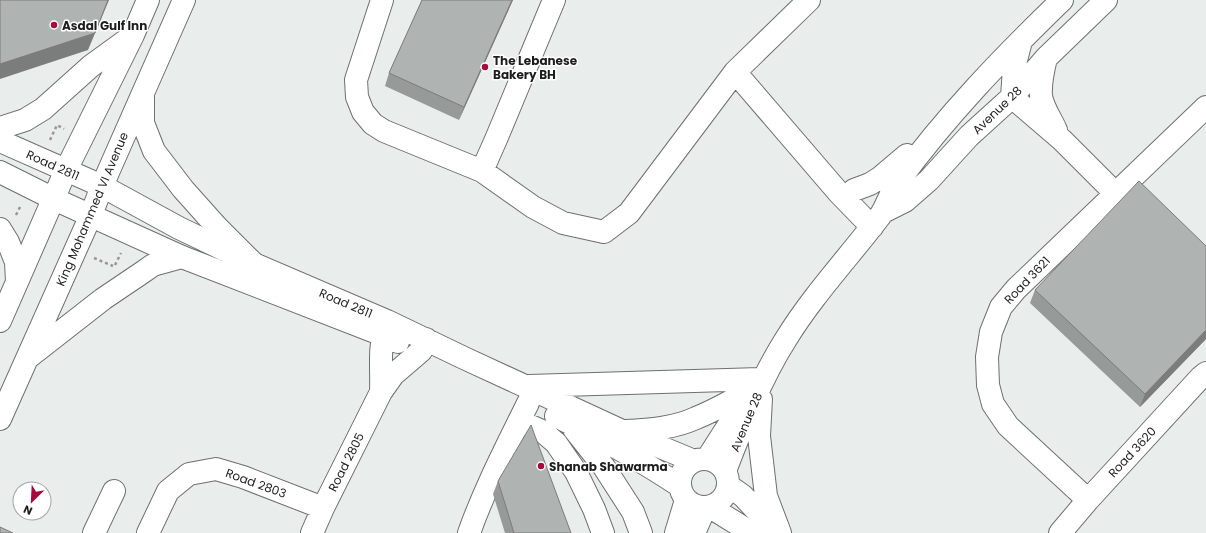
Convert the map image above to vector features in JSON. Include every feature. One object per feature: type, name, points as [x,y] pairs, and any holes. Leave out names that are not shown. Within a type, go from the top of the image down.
[{"type":"street","points":[[0,321],[66,170],[133,35],[148,0]]},
{"type":"street","name":"King Mohammed VI Avenue","points":[[0,419],[91,215],[102,186],[184,0]]},
{"type":"street","points":[[382,0],[356,80],[357,97],[363,112],[373,124],[384,131],[482,171],[534,207],[563,223],[604,232],[629,214],[735,72],[809,0]]},
{"type":"street","points":[[482,171],[554,0]]},
{"type":"street","name":"Avenue 28","points":[[701,460],[760,382],[786,339],[807,310],[878,218],[898,182],[944,123],[1021,39],[1062,0]]},
{"type":"street","name":"Avenue 28","points":[[878,218],[917,192],[969,136],[1012,97],[1046,58],[1106,0]]},
{"type":"street","points":[[0,128],[25,120],[43,110],[91,66],[133,35]]},
{"type":"street","points":[[1021,39],[1014,68],[1012,97],[1062,140],[1115,193]]},
{"type":"street","points":[[1046,58],[1042,76],[1041,96],[1044,107],[1062,140]]},
{"type":"street","points":[[735,72],[839,193],[878,218]]},
{"type":"street","points":[[143,94],[143,123],[154,151],[183,189],[217,227],[254,264]]},
{"type":"street","name":"Road 3621","points":[[1088,500],[1008,426],[993,404],[988,385],[986,357],[991,332],[1001,307],[1016,289],[1206,107]]},
{"type":"street","points":[[854,190],[881,178],[944,123]]},
{"type":"street","name":"Road 2811","points":[[0,141],[102,186],[180,228],[385,328],[424,345],[464,358],[524,403],[569,423],[641,461],[696,500],[752,533]]},
{"type":"street","points":[[816,166],[854,190],[878,218]]},
{"type":"street","name":"Road 2811","points":[[0,172],[54,199],[182,257],[385,328]]},
{"type":"street","points":[[0,229],[8,242],[16,262],[17,282]]},
{"type":"street","points":[[27,358],[103,299],[153,265],[182,257]]},
{"type":"street","name":"Road 2805","points":[[382,392],[380,349],[385,328]]},
{"type":"street","name":"Road 2805","points":[[312,533],[323,508],[382,392],[394,375],[424,345]]},
{"type":"street","name":"Road 3620","points":[[1060,533],[1088,500],[1206,373]]},
{"type":"street","points":[[524,403],[760,382]]},
{"type":"street","points":[[622,431],[642,431],[668,427],[695,419],[760,382]]},
{"type":"street","points":[[760,382],[758,436],[766,496],[779,533]]},
{"type":"street","name":"Avenue 28","points":[[727,478],[760,382]]},
{"type":"street","points":[[469,533],[476,511],[524,403]]},
{"type":"street","points":[[524,403],[542,431],[556,443],[576,472],[594,509],[603,533]]},
{"type":"street","name":"Road 2811","points":[[524,403],[622,431],[701,460]]},
{"type":"street","points":[[569,423],[604,467],[633,512],[641,533]]},
{"type":"street","points":[[694,533],[696,500],[680,479],[683,471],[688,465],[701,460],[715,461],[727,478],[743,496],[779,533]]},
{"type":"street","name":"Road 2803","points":[[148,533],[168,491],[189,474],[216,469],[243,477],[323,508]]},
{"type":"street","points":[[696,500],[719,503],[726,496],[727,478]]},
{"type":"street","points":[[94,533],[114,491]]},
{"type":"street","points":[[676,533],[696,500]]},
{"type":"building","name":"Asdal Gulf Inn","points":[[0,0],[108,0],[95,33],[0,64]]},
{"type":"building","points":[[422,0],[512,0],[464,107],[389,73]]},
{"type":"building","points":[[1139,181],[1206,246],[1206,330],[1145,394],[1035,290]]},
{"type":"building","points":[[531,425],[571,533],[514,533],[498,481]]},
{"type":"building","points":[[0,527],[13,533],[0,533]]},
{"type":"place","name":"Asdal Gulf Inn","points":[[54,25]]},
{"type":"place","name":"The Lebanese Bakery BH","points":[[485,67]]},
{"type":"place","name":"Shanab Shawarma","points":[[541,466]]}]
